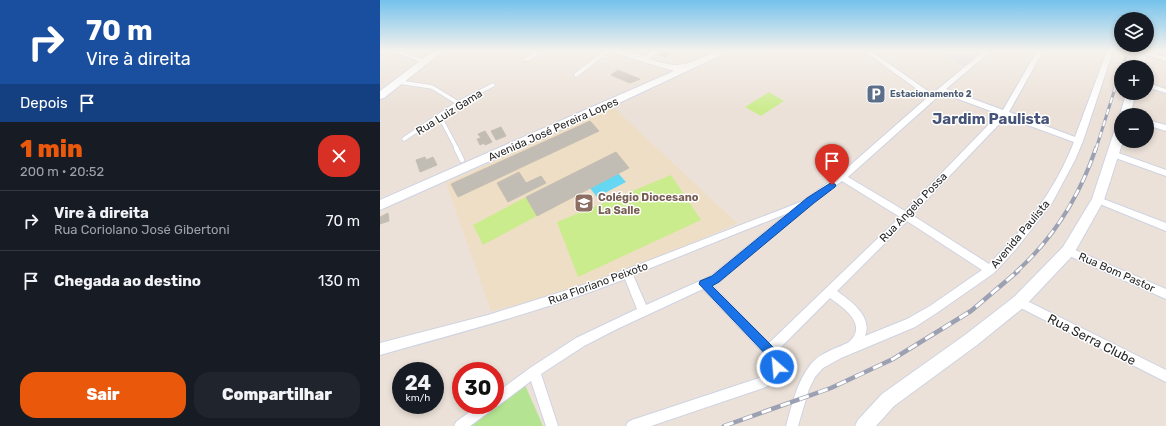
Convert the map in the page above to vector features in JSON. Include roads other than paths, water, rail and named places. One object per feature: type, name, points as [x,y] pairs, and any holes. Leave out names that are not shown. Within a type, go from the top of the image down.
[{"type":"main road","points":[[380,96],[412,71]]},
{"type":"main road","name":"Avenida José Pereira Lopes","points":[[380,195],[462,160],[585,112],[668,71]]},
{"type":"main road","name":"Avenida José Pereira Lopes","points":[[380,205],[585,112],[680,71]]},
{"type":"main road","points":[[864,426],[888,400],[971,340],[1019,302],[1068,251],[1098,200],[1115,148]]},
{"type":"street","points":[[895,71],[932,97]]},
{"type":"street","points":[[504,394],[534,372],[580,342],[643,311],[715,279],[810,200],[842,177],[932,97],[964,71]]},
{"type":"street","name":"Rua Angelo Possa","points":[[769,351],[906,216],[1004,114],[1029,71]]},
{"type":"street","name":"Avenida Paulista","points":[[792,426],[806,381],[816,366],[826,359],[852,347],[911,323],[990,270],[1013,246],[1049,201],[1062,179],[1080,141],[1104,71]]},
{"type":"street","points":[[1154,87],[1166,91]]},
{"type":"street","points":[[941,90],[1080,141]]},
{"type":"street","points":[[1154,124],[1166,128]]},
{"type":"street","points":[[1113,154],[1166,173]]},
{"type":"street","points":[[842,177],[990,270]]},
{"type":"street","name":"Rua Floriano Peixoto","points":[[380,350],[488,320],[628,274],[810,200]]},
{"type":"street","points":[[1098,200],[1166,227]]},
{"type":"street","name":"Rua Bom Pastor","points":[[1068,251],[1166,294]]},
{"type":"street","points":[[628,274],[643,311]]},
{"type":"street","points":[[632,426],[762,383],[774,374],[777,367],[776,361],[769,351],[704,284]]},
{"type":"street","points":[[830,291],[856,313],[860,322],[860,336],[852,347]]},
{"type":"street","name":"Rua Serra Clube","points":[[1019,302],[1166,376]]},
{"type":"street","points":[[534,372],[552,426]]},
{"type":"street","points":[[460,426],[477,414]]},
{"type":"lane","points":[[576,74],[580,71]]},
{"type":"lane","points":[[399,82],[432,87],[458,104]]},
{"type":"lane","name":"Rua Luiz Gama","points":[[404,139],[458,104],[494,85]]},
{"type":"lane","points":[[440,116],[462,160]]},
{"type":"water","points":[[618,173],[626,182],[597,197],[589,187]]},
{"type":"railway","points":[[1096,149],[1114,91]]},
{"type":"railway","points":[[1016,272],[1042,245],[1064,215],[1082,183],[1096,148]]},
{"type":"railway","points":[[724,426],[831,388],[893,359],[971,311],[1018,271]]},
{"type":"place","name":"Estacionamento 2","points":[[876,94]]},
{"type":"place","name":"Colégio Diocesano La Salle","points":[[584,203]]},
{"type":"district","name":"Jardim Paulista","points":[[991,119]]}]
